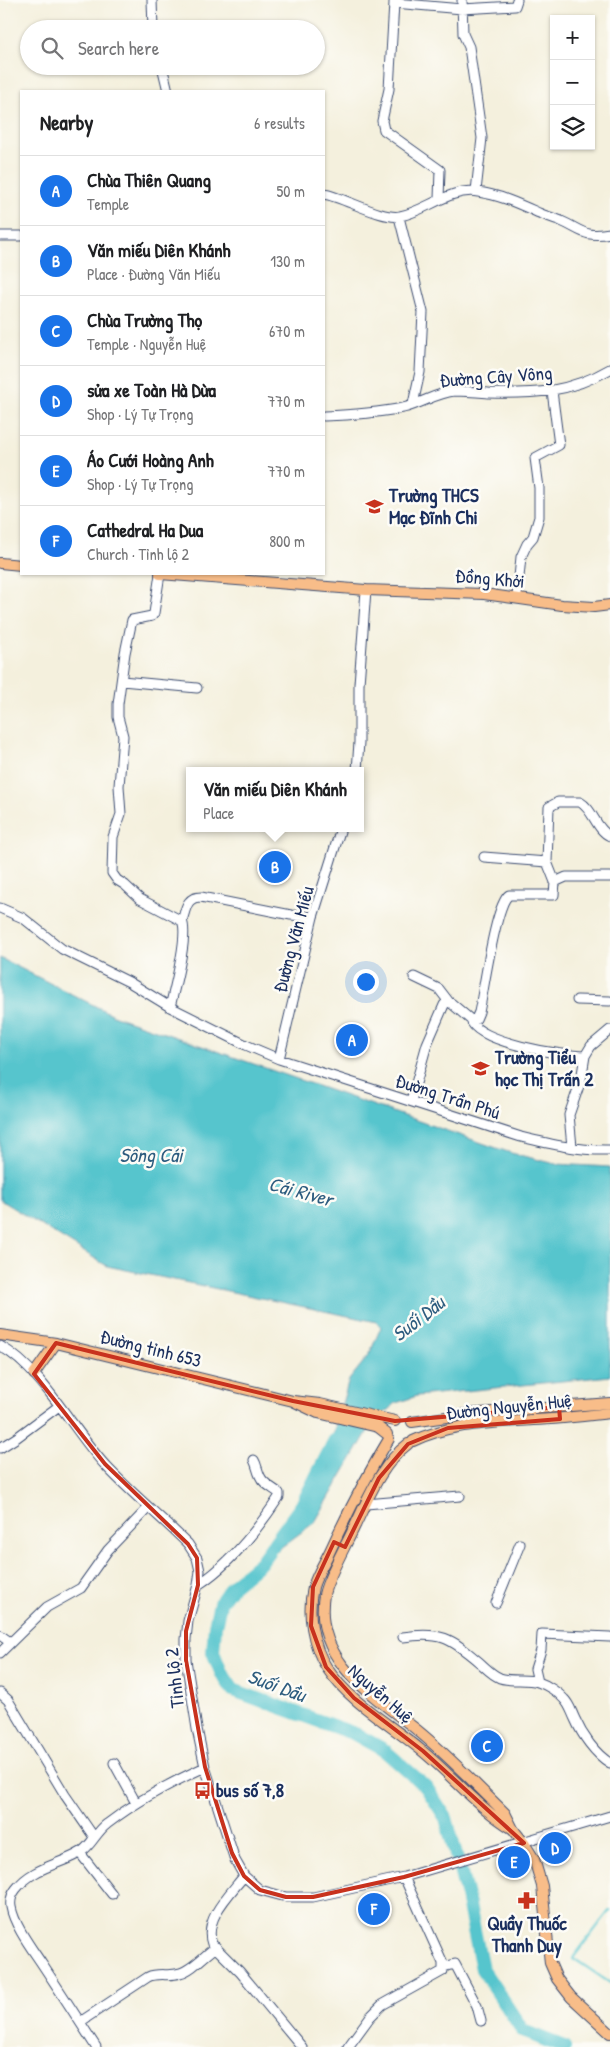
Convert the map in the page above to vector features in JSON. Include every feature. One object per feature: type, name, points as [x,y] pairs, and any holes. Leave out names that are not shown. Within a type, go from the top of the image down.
[{"type":"main road","points":[[0,563],[20,565]]},
{"type":"main road","name":"Đồng Khởi","points":[[173,575],[366,590],[484,594],[517,597],[562,605],[594,607],[610,605]]},
{"type":"main road","name":"Đường tỉnh 653","points":[[0,1335],[56,1343],[374,1421],[395,1421]]},
{"type":"main road","points":[[34,1374],[56,1343]]},
{"type":"main road","name":"Đường Nguyễn Huệ","points":[[412,1422],[467,1414],[610,1403]]},
{"type":"main road","points":[[559,1407],[560,1418]]},
{"type":"main road","name":"Đường Nguyễn Huệ","points":[[411,1443],[448,1428],[610,1413]]},
{"type":"main road","name":"Đường tỉnh 653","points":[[374,1421],[388,1436]]},
{"type":"main road","points":[[395,1421],[412,1422],[418,1428],[417,1437],[411,1443],[398,1444],[388,1436],[388,1425],[395,1421]]},
{"type":"main road","name":"Nguyễn Huệ","points":[[388,1436],[313,1587],[311,1626],[326,1667],[338,1682],[354,1698],[423,1751],[497,1820],[512,1829]]},
{"type":"main road","name":"Nguyễn Huệ","points":[[411,1443],[391,1460],[379,1478],[344,1547],[324,1594],[324,1627],[337,1660],[354,1680],[419,1731],[505,1813],[512,1829],[534,1859],[542,1886],[550,1963],[557,1979],[571,1997],[610,2033]]},
{"type":"street","points":[[152,0],[153,20]]},
{"type":"street","points":[[439,199],[440,170],[384,130],[382,121],[389,89],[394,2],[515,6],[517,0]]},
{"type":"street","points":[[462,4],[463,34],[469,47],[482,138],[476,191]]},
{"type":"street","points":[[164,75],[168,90]]},
{"type":"street","points":[[325,194],[344,199],[378,213],[399,217],[439,199],[476,191],[515,201],[540,214],[560,220],[584,234],[610,234]]},
{"type":"street","points":[[399,217],[423,312],[420,372],[413,404]]},
{"type":"street","points":[[0,236],[20,236]]},
{"type":"street","name":"Đường Cây Vông","points":[[325,416],[386,411],[413,404],[438,394],[454,391],[517,394],[552,391],[586,381],[610,369]]},
{"type":"street","points":[[517,597],[521,557],[527,544],[533,537],[539,517],[539,488],[535,458],[559,445],[552,391]]},
{"type":"street","points":[[160,575],[153,615],[135,619],[130,624],[118,711],[123,736],[119,786],[121,814],[114,837],[112,873],[117,880],[140,899],[182,921]]},
{"type":"street","points":[[357,767],[358,689],[366,590]]},
{"type":"street","points":[[122,681],[196,688]]},
{"type":"street","points":[[471,1020],[476,1019],[480,1012],[494,932],[502,901],[509,895],[551,896],[555,892],[555,882],[547,862],[548,810],[552,804],[580,802],[584,804],[604,832],[610,836]]},
{"type":"street","name":"Đường Văn Miếu","points":[[279,1059],[313,917],[340,832]]},
{"type":"street","points":[[484,858],[547,862]]},
{"type":"street","points":[[555,882],[566,877],[610,877]]},
{"type":"street","points":[[170,1007],[184,937],[182,921],[189,900],[194,897],[200,897],[291,915],[313,917]]},
{"type":"street","name":"Đường Trần Phú","points":[[0,908],[23,918],[62,949],[129,982],[170,1007],[246,1045],[279,1059],[521,1137],[556,1146],[610,1150]]},
{"type":"street","points":[[414,977],[439,989],[449,1002],[471,1020],[472,1026],[478,1030],[514,1044],[546,1052],[585,1056]]},
{"type":"street","points":[[577,1000],[610,1001]]},
{"type":"street","points":[[411,1101],[428,1044],[444,1005],[449,1002]]},
{"type":"street","points":[[572,1147],[569,1115],[579,1085],[585,1056],[591,1046],[610,1030]]},
{"type":"street","name":"Tỉnh lộ 2","points":[[0,1346],[12,1353],[34,1374],[105,1464],[148,1508],[165,1521],[197,1558],[200,1571],[198,1585],[186,1631],[186,1660],[196,1729],[205,1766],[232,1852],[244,1876],[265,1892],[292,1898],[313,1897],[438,1868],[610,1816]]},
{"type":"street","points":[[0,1448],[59,1406]]},
{"type":"street","points":[[198,1585],[212,1576],[245,1541],[279,1498],[279,1493],[267,1485],[259,1475],[258,1467],[254,1460]]},
{"type":"street","points":[[366,1504],[460,1496]]},
{"type":"street","points":[[0,1652],[47,1607],[81,1588],[108,1550],[148,1508]]},
{"type":"street","points":[[334,1542],[344,1547]]},
{"type":"street","points":[[496,1603],[520,1544]]},
{"type":"street","points":[[403,1637],[436,1634],[456,1645],[497,1676],[508,1680],[538,1682],[556,1692],[566,1700],[578,1726],[590,1744],[601,1757],[610,1763]]},
{"type":"street","points":[[538,1682],[536,1669],[542,1650],[542,1634],[610,1637]]},
{"type":"street","points":[[0,1635],[10,1642]]},
{"type":"street","points":[[0,1693],[8,1700],[56,1781],[94,1837]]},
{"type":"street","points":[[114,1763],[136,1803]]},
{"type":"street","points":[[96,2047],[27,1940],[13,1913],[11,1900],[14,1891],[33,1874],[80,1853],[92,1842],[104,1826],[157,1789],[205,1766]]},
{"type":"street","points":[[80,1853],[112,1894]]},
{"type":"street","points":[[244,1876],[214,1918],[210,1938],[302,2047]]},
{"type":"street","points":[[404,1877],[444,1967]]},
{"type":"street","points":[[80,2022],[148,1976],[159,1973],[170,1975],[182,1973],[216,1947]]},
{"type":"street","points":[[348,2047],[382,2005],[439,1974],[444,1967],[455,1964],[476,2006],[481,2021]]},
{"type":"highlighted area","points":[[56,1343],[293,1401],[395,1421],[559,1407],[560,1419],[448,1428],[408,1444],[379,1478],[345,1547],[334,1542],[313,1587],[311,1626],[326,1667],[354,1698],[423,1751],[524,1843],[404,1877],[313,1897],[286,1897],[260,1890],[244,1876],[232,1853],[205,1767],[186,1660],[186,1631],[198,1585],[197,1558],[188,1544],[105,1464],[34,1374]]},
{"type":"water","name":"Sông Cái","points":[[0,958],[115,1016],[511,1153],[556,1164],[610,1167],[610,1376],[417,1396],[396,1403],[368,1431],[315,1522],[260,1563],[302,1510],[329,1467],[327,1454],[349,1380],[369,1355],[381,1327],[377,1322],[107,1266],[0,1200]]},
{"type":"waterway","name":"Suối Dầu","points":[[335,1440],[302,1505],[260,1563],[232,1586],[220,1603],[215,1626],[213,1652],[221,1672],[233,1690],[355,1734],[384,1750],[426,1787],[446,1818],[467,1896],[482,1969],[523,2031],[564,2047]]},
{"type":"waterway","points":[[610,1910],[573,1958],[610,1983]]},
{"type":"place","name":"Trường THCS Mạc Đĩnh Chi","points":[[375,506]]},
{"type":"place","name":"Văn miếu Diên Khánh","points":[[275,867]]},
{"type":"place","name":"Chùa Thiên Quang","points":[[352,1040]]},
{"type":"place","name":"Trường Tiểu học Thị Trấn 2","points":[[481,1068]]},
{"type":"place","name":"Chùa Trường Thọ","points":[[487,1746]]},
{"type":"place","name":"bus số 7,8","points":[[202,1790]]},
{"type":"place","name":"sửa xe Toàn Hà Dừa","points":[[555,1848]]},
{"type":"place","name":"Áo Cưới Hoàng Anh","points":[[514,1862]]},
{"type":"place","name":"Quầy Thuốc Thanh Duy","points":[[527,1900]]},
{"type":"place","name":"Cathedral Ha Dua","points":[[374,1909]]},
{"type":"water label","name":"Cái River","points":[[301,1191]]}]
